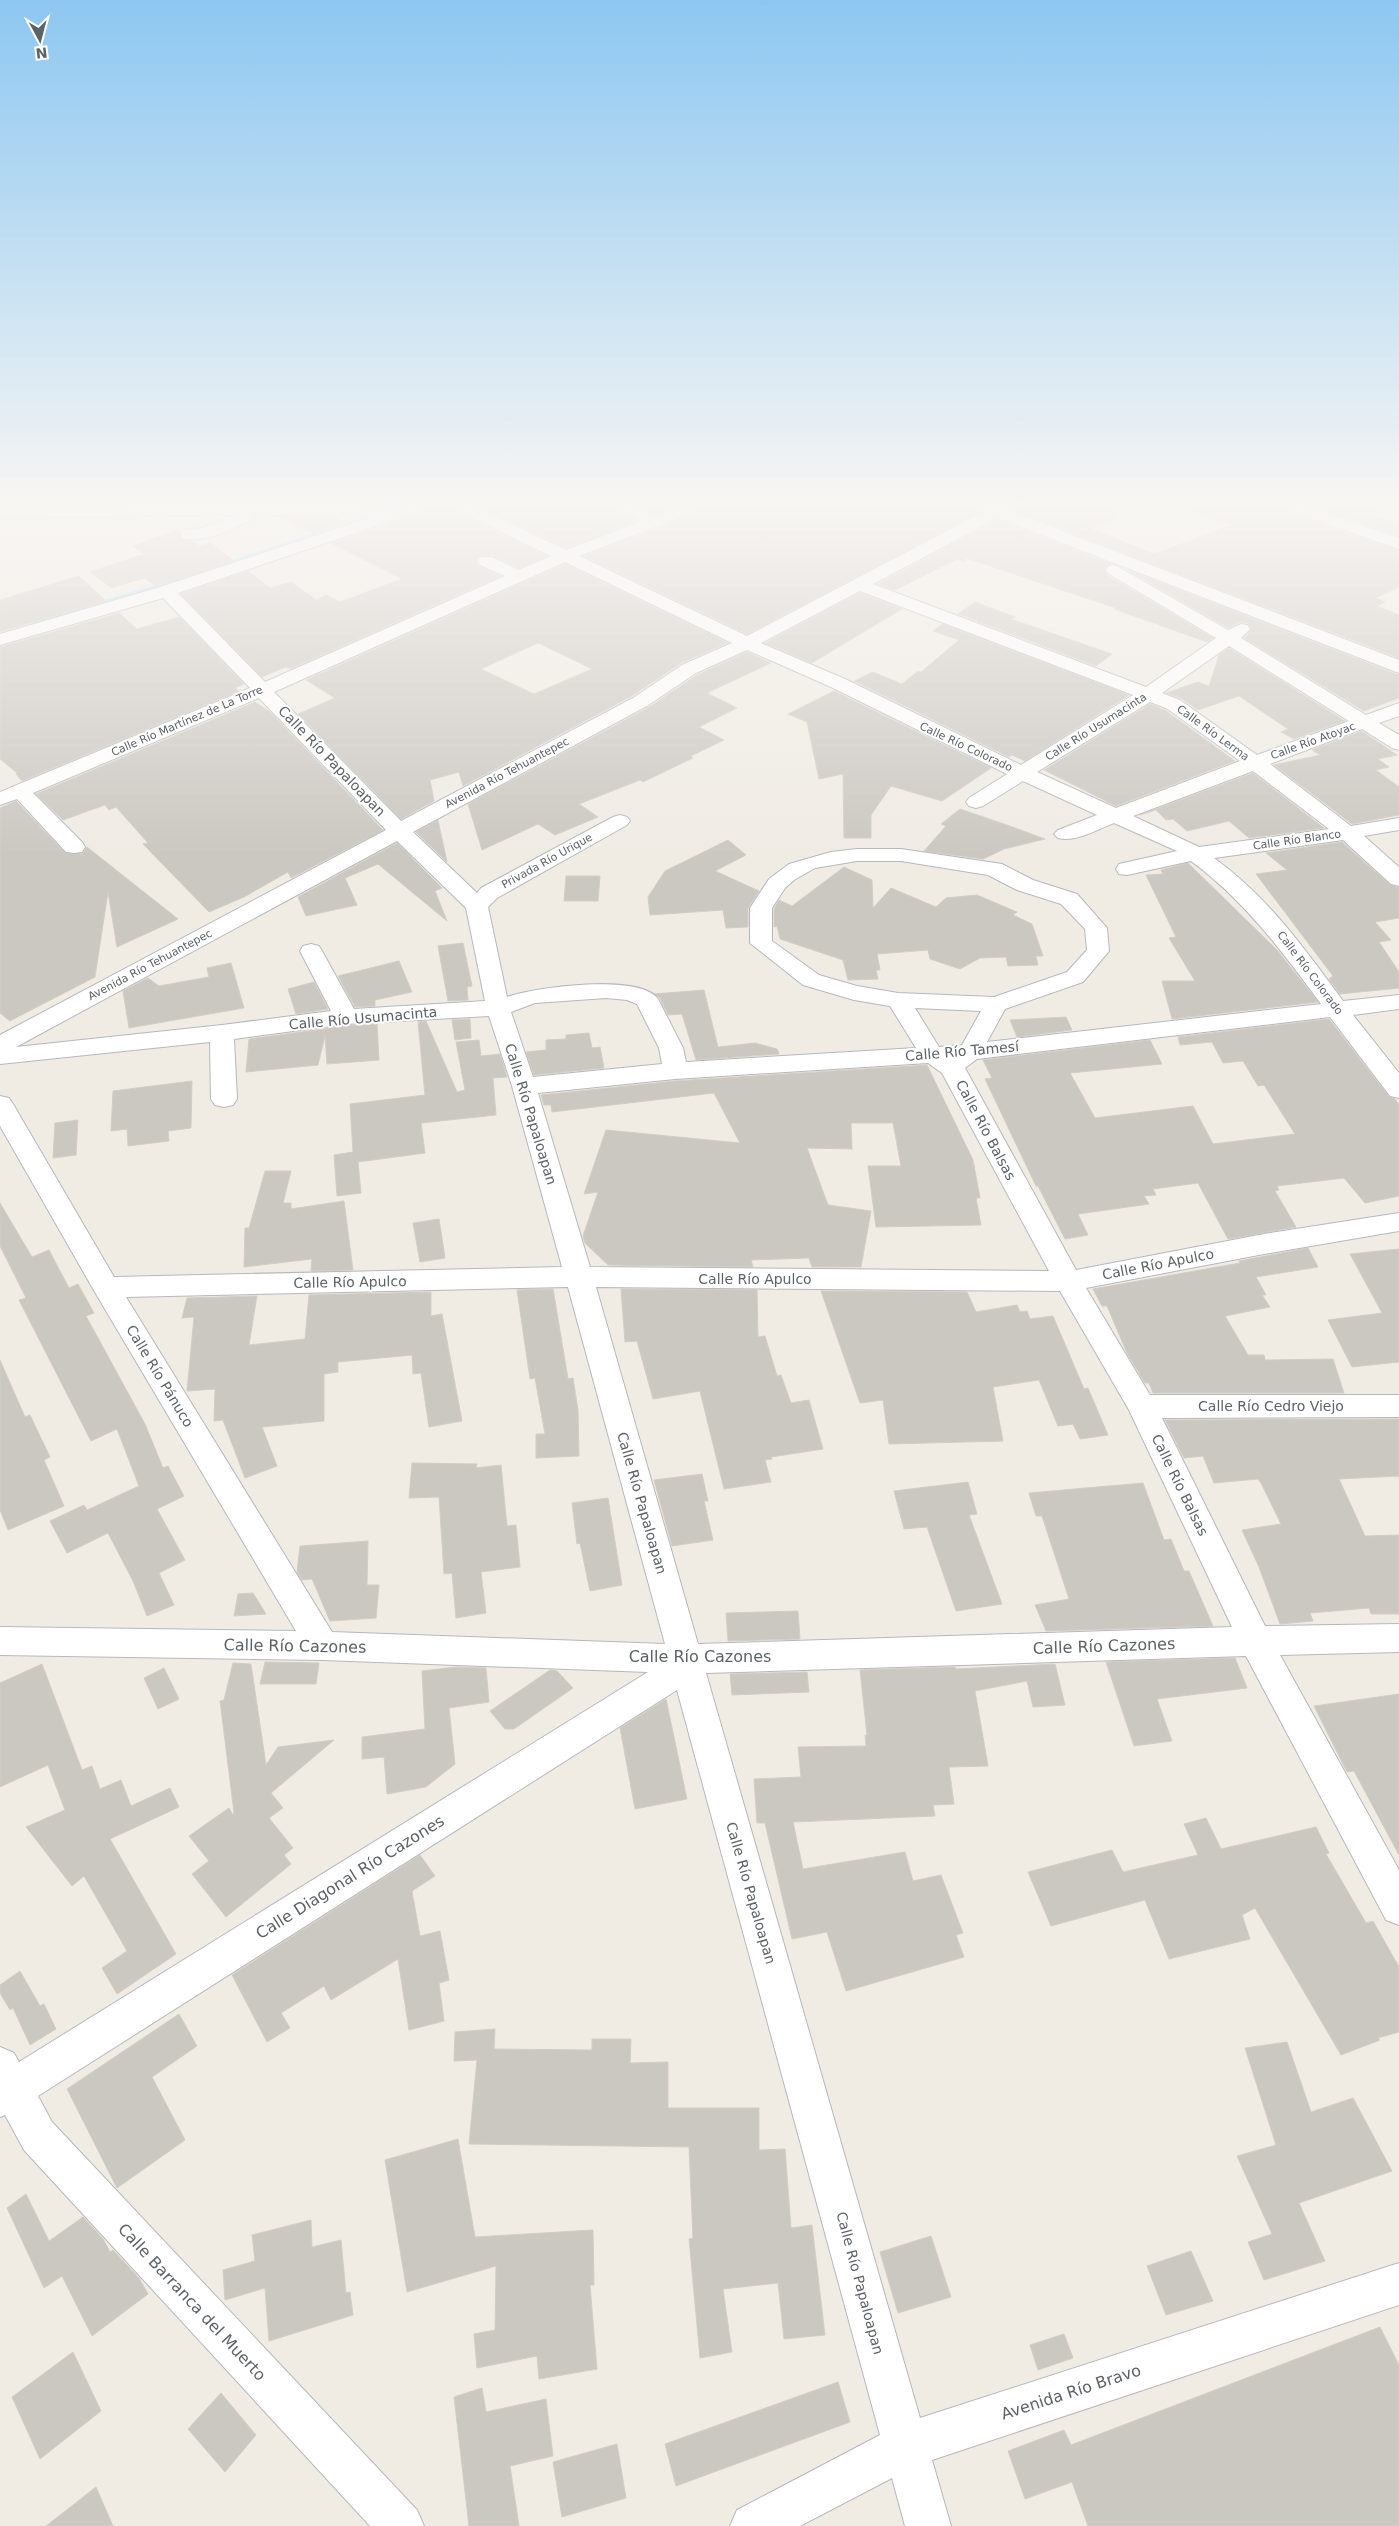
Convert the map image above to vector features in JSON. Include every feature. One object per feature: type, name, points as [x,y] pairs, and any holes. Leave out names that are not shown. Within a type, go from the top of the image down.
[{"type":"street","points":[[0,628],[23,621]]},
{"type":"street","points":[[0,640],[65,621]]},
{"type":"street","name":"Calle Río Papaloapan","points":[[195,621],[399,831],[477,906],[498,1008],[524,1086],[579,1278],[928,2526]]},
{"type":"street","name":"Calle Río Martínez de La Torre","points":[[0,799],[262,690],[418,621]]},
{"type":"street","name":"Calle Río Colorado","points":[[700,621],[838,683],[1022,774],[1185,847],[1228,878],[1284,937],[1399,1090]]},
{"type":"street","name":"Avenida Río Tehuantepec","points":[[0,1045],[640,702],[689,669],[746,643],[788,621]]},
{"type":"street","name":"Calle Río Lerma","points":[[954,621],[1173,704],[1348,833],[1399,879]]},
{"type":"street","points":[[1202,621],[1399,744]]},
{"type":"street","name":"Calle Río Usumacinta","points":[[976,802],[1147,695],[1228,636],[1255,621]]},
{"type":"street","points":[[1285,621],[1399,667]]},
{"type":"street","name":"Calle Río Atoyac","points":[[1064,834],[1399,709]]},
{"type":"street","points":[[20,791],[74,847]]},
{"type":"street","name":"Privada Río Urique","points":[[477,906],[489,893],[620,821]]},
{"type":"street","name":"Calle Río Blanco","points":[[1127,869],[1195,854],[1399,824]]},
{"type":"street","points":[[857,855],[901,855],[994,869],[1025,885],[1069,899],[1096,928],[1098,951],[1075,977],[996,1004],[898,1000],[854,993],[811,980],[761,943],[760,912],[775,885],[791,871],[818,859],[857,855]]},
{"type":"street","points":[[311,951],[346,1018]]},
{"type":"street","name":"Calle Río Usumacinta","points":[[0,1056],[222,1034],[346,1018],[498,1008],[532,996],[606,991],[630,993],[646,999],[671,1048],[675,1071]]},
{"type":"street","name":"Calle Río Balsas","points":[[898,1000],[951,1058],[1068,1281],[1142,1407],[1255,1641],[1399,1907]]},
{"type":"street","name":"Calle Río Tamesí","points":[[524,1086],[675,1071],[951,1058],[1399,1002]]},
{"type":"street","points":[[951,1058],[996,1004]]},
{"type":"street","points":[[222,1034],[224,1099]]},
{"type":"street","name":"Calle Río Pánuco","points":[[0,1104],[106,1287],[323,1646]]},
{"type":"street","name":"Calle Río Apulco","points":[[106,1287],[579,1278],[1068,1281],[1264,1244],[1399,1222]]},
{"type":"street","name":"Calle Río Cedro Viejo","points":[[1142,1407],[1399,1406]]},
{"type":"street","name":"Calle Río Cazones","points":[[0,1641],[323,1646],[687,1663],[1255,1641],[1399,1638]]},
{"type":"street","name":"Calle Diagonal Río Cazones","points":[[4,2084],[687,1663]]},
{"type":"street","name":"Calle Barranca del Muerto","points":[[4,2084],[38,2136],[401,2526]]},
{"type":"street","name":"Avenida Río Bravo","points":[[753,2526],[905,2446],[1399,2284]]},
{"type":"building","points":[[0,621],[38,621],[0,632]]},
{"type":"building","points":[[91,621],[128,621],[137,629],[165,621],[183,621],[244,684],[235,688],[239,691],[22,781],[17,773],[0,759],[0,647]]},
{"type":"building","points":[[207,621],[399,621],[290,669],[286,667],[262,677]]},
{"type":"building","points":[[438,621],[682,621],[728,643],[681,663],[632,696],[463,786],[459,772],[430,780],[434,801],[401,819],[298,714],[335,698],[306,680]],"holes":[[[538,643],[592,669],[534,694],[481,669]]]},
{"type":"building","points":[[720,621],[772,621],[747,634]]},
{"type":"building","points":[[807,621],[882,621],[812,663],[765,643]]},
{"type":"building","points":[[976,621],[1016,621],[1112,654],[1096,666]]},
{"type":"building","points":[[1147,621],[1184,621],[1213,638],[1207,642]]},
{"type":"building","points":[[1216,621],[1259,621],[1399,675],[1399,698],[1364,711],[1244,638],[1252,629],[1247,623],[1240,622],[1228,628]]},
{"type":"building","points":[[1302,621],[1399,621],[1399,658]]},
{"type":"building","points":[[942,624],[1129,695],[1025,761],[1012,755],[1009,757],[854,681],[873,672],[902,684],[918,671],[921,672],[959,640],[933,631]]},
{"type":"building","points":[[1229,648],[1345,721],[1294,739],[1281,732],[1288,729],[1239,696],[1198,710],[1181,698],[1166,693],[1198,682],[1209,686],[1219,655]]},
{"type":"building","points":[[747,652],[771,663],[707,693],[737,708],[699,727],[724,740],[691,756],[693,758],[643,782],[640,780],[579,804],[598,817],[555,835],[538,824],[482,850],[468,804],[648,708],[697,675]]},
{"type":"building","points":[[834,691],[991,768],[942,801],[891,786],[871,815],[871,838],[844,838],[843,774],[819,779],[807,722],[788,714]]},
{"type":"building","points":[[255,702],[270,712],[383,830],[291,878],[288,872],[244,897],[209,912],[143,844],[148,843],[116,807],[109,810],[105,805],[63,820],[36,794]]},
{"type":"building","points":[[1150,704],[1165,710],[1235,761],[1116,806],[1044,770]]},
{"type":"building","points":[[1362,731],[1397,755],[1378,759],[1389,767],[1376,770],[1399,787],[1399,815],[1352,824],[1274,765],[1320,755],[1312,750]]},
{"type":"building","points":[[1253,773],[1324,828],[1249,838],[1229,821],[1187,831],[1173,819],[1166,820],[1156,810],[1140,815]]},
{"type":"building","points":[[16,801],[65,853],[82,854],[87,847],[178,919],[117,947],[108,892],[95,977],[10,1021],[0,1013],[0,808]]},
{"type":"building","points":[[960,809],[1045,839],[1004,849],[983,859],[924,851],[946,826],[941,824]]},
{"type":"building","points":[[438,820],[447,862],[416,832]]},
{"type":"building","points":[[728,840],[746,855],[715,871],[759,891],[748,908],[748,927],[726,928],[723,910],[650,915],[648,897],[665,871]]},
{"type":"building","points":[[1342,842],[1390,885],[1399,888],[1399,918],[1375,922],[1391,940],[1379,942],[1399,972],[1399,988],[1340,994],[1329,979],[1333,976],[1256,874],[1287,870],[1266,853]]},
{"type":"building","points":[[397,843],[442,888],[435,891],[447,921],[378,864],[345,878],[357,905],[306,916],[298,897]]},
{"type":"building","points":[[1188,863],[1277,950],[1318,1002],[1172,1019],[1162,981],[1195,981],[1169,938],[1176,937],[1146,875],[1163,874],[1161,870]]},
{"type":"building","points":[[844,867],[872,880],[873,908],[891,888],[936,907],[946,898],[977,895],[1017,912],[1013,915],[1032,924],[1043,956],[1036,956],[1038,965],[1008,966],[1006,957],[980,958],[960,969],[930,959],[928,950],[877,954],[880,970],[876,970],[878,979],[848,980],[843,960],[780,939],[777,926],[774,927],[774,909],[779,900],[792,906]]},
{"type":"building","points":[[566,876],[600,876],[598,901],[564,901]]},
{"type":"building","points":[[463,943],[472,986],[467,987],[468,1000],[448,1001],[438,946]]},
{"type":"building","points":[[399,961],[412,992],[375,1000],[375,1006],[355,1007],[338,976]]},
{"type":"building","points":[[231,963],[244,1008],[129,1028],[123,991],[148,978],[159,986],[209,977],[207,968]]},
{"type":"building","points":[[314,982],[328,1009],[296,1014],[288,989]]},
{"type":"building","points":[[704,990],[718,1047],[755,1043],[777,1049],[779,1054],[696,1060],[682,1014],[668,1015],[660,998],[654,994]]},
{"type":"building","points":[[1066,1017],[1072,1030],[1017,1037],[1010,1020]]},
{"type":"building","points":[[470,1019],[471,1038],[455,1040],[452,1020]]},
{"type":"building","points":[[1329,1019],[1389,1097],[1395,1099],[1399,1105],[1399,1196],[1365,1203],[1344,1178],[1277,1186],[1279,1190],[1275,1191],[1296,1227],[1228,1239],[1198,1183],[1153,1189],[1156,1195],[1144,1196],[1149,1204],[1078,1214],[1088,1235],[1065,1239],[1038,1186],[1036,1186],[985,1079],[992,1078],[983,1060],[1150,1040],[1162,1064],[1070,1073],[1095,1118],[1193,1106],[1213,1144],[1295,1134],[1264,1085],[1258,1086],[1243,1061],[1223,1063],[1212,1042],[1180,1045],[1178,1037]]},
{"type":"building","points":[[426,1021],[457,1092],[465,1090],[456,1042],[479,1040],[481,1056],[500,1054],[507,1077],[493,1078],[496,1115],[421,1123],[425,1153],[358,1162],[361,1193],[337,1196],[334,1155],[353,1152],[350,1104],[425,1095],[418,1022]]},
{"type":"building","points":[[377,1024],[379,1060],[327,1064],[325,1036],[318,1065],[246,1072],[249,1039],[346,1026]]},
{"type":"building","points":[[589,1033],[592,1048],[600,1047],[604,1068],[534,1075],[526,1052],[546,1050],[546,1040],[566,1039],[566,1035]]},
{"type":"building","points":[[927,1065],[973,1160],[980,1198],[976,1198],[981,1225],[876,1227],[868,1166],[901,1166],[893,1123],[851,1123],[852,1149],[807,1148],[828,1205],[871,1211],[861,1267],[812,1267],[809,1258],[751,1260],[753,1267],[608,1265],[585,1243],[583,1236],[598,1192],[584,1194],[606,1130],[740,1143],[714,1093],[552,1112],[551,1105],[544,1105],[541,1095],[675,1081]]},
{"type":"building","points":[[192,1081],[191,1128],[168,1131],[169,1141],[128,1146],[127,1129],[111,1131],[113,1091]]},
{"type":"building","points":[[78,1120],[76,1155],[53,1158],[55,1123]]},
{"type":"building","points":[[265,1171],[291,1171],[283,1203],[291,1203],[291,1209],[344,1201],[353,1270],[311,1271],[312,1259],[244,1267],[245,1228],[249,1228]]},
{"type":"building","points":[[0,1203],[32,1257],[49,1250],[69,1288],[78,1284],[94,1313],[86,1316],[145,1424],[163,1468],[168,1466],[184,1496],[157,1509],[185,1560],[159,1573],[174,1605],[147,1616],[133,1581],[108,1533],[67,1553],[50,1521],[84,1505],[87,1510],[139,1486],[117,1429],[91,1441],[19,1300],[26,1298],[0,1246]]},
{"type":"building","points":[[439,1219],[445,1258],[420,1262],[413,1223]]},
{"type":"building","points":[[1308,1248],[1318,1267],[1256,1277],[1266,1295],[1262,1295],[1270,1307],[1225,1316],[1248,1355],[1264,1355],[1265,1360],[1333,1359],[1344,1393],[1153,1393],[1149,1383],[1145,1383],[1127,1353],[1107,1306],[1102,1306],[1093,1289],[1240,1263],[1239,1261]]},
{"type":"building","points":[[1399,1249],[1399,1362],[1352,1367],[1328,1320],[1382,1313],[1350,1254]]},
{"type":"building","points":[[553,1289],[568,1379],[573,1378],[578,1410],[579,1456],[536,1458],[536,1434],[545,1434],[535,1378],[530,1379],[517,1290]]},
{"type":"building","points":[[621,1289],[757,1290],[758,1337],[765,1336],[777,1376],[781,1375],[791,1403],[809,1400],[823,1449],[771,1457],[772,1459],[765,1460],[771,1482],[724,1489],[700,1391],[653,1399],[637,1341],[625,1342]]},
{"type":"building","points":[[821,1291],[967,1292],[976,1312],[1017,1305],[1020,1312],[1027,1311],[1030,1319],[1053,1316],[1084,1389],[1088,1388],[1108,1435],[1080,1439],[1073,1424],[1058,1426],[1039,1380],[993,1387],[1003,1441],[889,1444],[883,1400],[860,1403]]},
{"type":"building","points":[[431,1292],[431,1316],[442,1314],[462,1421],[429,1427],[421,1373],[413,1374],[412,1355],[338,1362],[338,1372],[324,1374],[324,1421],[262,1427],[277,1466],[245,1478],[223,1420],[214,1421],[215,1389],[187,1391],[194,1317],[182,1318],[187,1298],[257,1296],[249,1345],[305,1339],[309,1295]]},
{"type":"building","points":[[0,1360],[25,1417],[30,1415],[50,1457],[44,1460],[64,1506],[8,1530],[0,1510]]},
{"type":"building","points":[[1399,1419],[1399,1476],[1339,1479],[1365,1536],[1399,1535],[1399,1614],[1371,1614],[1369,1608],[1310,1613],[1313,1621],[1280,1624],[1259,1567],[1242,1530],[1281,1524],[1261,1483],[1258,1479],[1214,1483],[1203,1456],[1184,1458],[1165,1420]]},
{"type":"building","points":[[412,1463],[477,1464],[476,1468],[501,1465],[507,1526],[516,1525],[520,1567],[481,1572],[486,1613],[456,1618],[452,1573],[444,1574],[439,1497],[409,1498]]},
{"type":"building","points":[[702,1474],[708,1501],[704,1501],[713,1540],[672,1546],[654,1480]]},
{"type":"building","points":[[968,1482],[977,1514],[969,1515],[1002,1604],[956,1611],[927,1527],[904,1529],[894,1491]]},
{"type":"building","points":[[1143,1483],[1164,1540],[1171,1539],[1184,1571],[1189,1571],[1213,1626],[1046,1631],[1035,1605],[1069,1599],[1042,1516],[1036,1516],[1029,1493]]},
{"type":"building","points":[[608,1498],[622,1585],[590,1591],[580,1543],[577,1544],[572,1503]]},
{"type":"building","points":[[368,1541],[367,1585],[379,1585],[376,1618],[330,1621],[312,1579],[302,1580],[297,1572],[300,1546]]},
{"type":"building","points":[[253,1593],[266,1614],[234,1616],[238,1594]]},
{"type":"building","points":[[798,1611],[800,1639],[728,1641],[726,1613]]},
{"type":"building","points":[[1235,1658],[1247,1688],[1157,1699],[1172,1741],[1134,1746],[1106,1662]]},
{"type":"building","points":[[265,1662],[319,1663],[316,1684],[260,1684]]},
{"type":"building","points":[[233,1663],[251,1664],[266,1765],[278,1747],[334,1740],[271,1793],[283,1808],[269,1818],[293,1848],[284,1855],[291,1864],[226,1917],[192,1874],[209,1861],[189,1836],[229,1808],[233,1815],[234,1813],[220,1701],[224,1700]]},
{"type":"building","points":[[42,1664],[82,1770],[92,1766],[100,1789],[121,1780],[131,1806],[170,1788],[179,1807],[110,1839],[176,1954],[117,1994],[102,1968],[127,1951],[84,1876],[72,1886],[26,1827],[65,1810],[48,1765],[0,1787],[0,1683]]},
{"type":"building","points":[[1055,1664],[1065,1705],[1033,1707],[1027,1681],[975,1691],[988,1766],[949,1767],[954,1804],[933,1805],[935,1816],[793,1822],[803,1869],[905,1852],[913,1881],[941,1875],[963,1933],[956,1935],[964,1957],[846,1991],[827,1932],[792,1939],[765,1823],[757,1823],[754,1779],[801,1777],[798,1747],[866,1746],[865,1735],[867,1735],[860,1670],[955,1667],[956,1669]]},
{"type":"building","points":[[456,1667],[486,1668],[489,1702],[449,1708],[455,1764],[426,1787],[387,1794],[384,1757],[362,1759],[362,1737],[425,1729],[422,1671]]},
{"type":"building","points":[[164,1668],[179,1699],[158,1709],[144,1678]]},
{"type":"building","points":[[550,1670],[557,1671],[573,1688],[514,1729],[505,1729],[490,1711]]},
{"type":"building","points":[[807,1672],[809,1692],[732,1695],[730,1674]]},
{"type":"building","points":[[1399,1694],[1399,1855],[1354,1771],[1347,1772],[1314,1706]]},
{"type":"building","points":[[666,1699],[687,1799],[635,1809],[620,1728]]},
{"type":"building","points":[[1206,1818],[1221,1849],[1316,1827],[1329,1853],[1326,1854],[1366,1923],[1373,1921],[1399,1967],[1399,2032],[1378,2038],[1380,2040],[1341,2055],[1255,1908],[1242,1915],[1250,1939],[1169,1959],[1145,1900],[1051,1926],[1028,1872],[1112,1850],[1123,1872],[1198,1855],[1184,1824]]},
{"type":"building","points":[[420,1855],[435,1876],[412,1891],[420,1936],[440,1931],[449,1980],[439,1983],[444,2021],[409,2030],[398,1959],[331,2000],[324,1986],[281,2013],[290,2028],[267,2042],[232,1975]]},
{"type":"building","points":[[20,1971],[40,2006],[44,2004],[56,2029],[30,2045],[13,2008],[10,2010],[0,1993],[0,1985]]},
{"type":"building","points":[[179,2014],[197,2046],[152,2077],[185,2140],[117,2188],[67,2089]]},
{"type":"building","points":[[495,2029],[494,2049],[592,2050],[592,2039],[631,2039],[630,2063],[668,2062],[668,2108],[759,2108],[759,2150],[785,2149],[791,2228],[812,2225],[825,2335],[784,2339],[778,2283],[723,2289],[732,2352],[700,2358],[689,2239],[693,2238],[689,2147],[469,2144],[477,2060],[454,2061],[455,2032]]},
{"type":"building","points":[[1287,2042],[1311,2112],[1353,2098],[1392,2171],[1299,2203],[1325,2261],[1264,2280],[1248,2242],[1272,2234],[1237,2156],[1276,2145],[1245,2048]]},
{"type":"building","points":[[458,2139],[475,2237],[593,2230],[594,2285],[590,2285],[597,2369],[539,2379],[537,2356],[477,2368],[474,2334],[495,2330],[496,2266],[407,2292],[385,2160]]},
{"type":"building","points":[[26,2194],[49,2241],[83,2217],[103,2239],[110,2252],[113,2250],[139,2278],[148,2294],[92,2336],[62,2276],[44,2288],[7,2208]]},
{"type":"building","points":[[311,2220],[312,2247],[341,2240],[346,2293],[350,2292],[353,2315],[269,2341],[265,2288],[225,2300],[223,2270],[255,2261],[252,2235]]},
{"type":"building","points":[[931,2236],[951,2297],[898,2313],[880,2252]]},
{"type":"building","points":[[1191,2251],[1213,2301],[1166,2315],[1147,2266]]},
{"type":"building","points":[[1380,2327],[1399,2365],[1399,2526],[1088,2526],[1072,2482],[1025,2499],[1008,2451],[1064,2430],[1071,2445]]},
{"type":"building","points":[[1064,2334],[1073,2358],[1038,2370],[1030,2345]]},
{"type":"building","points":[[73,2352],[101,2411],[40,2459],[12,2397]]},
{"type":"building","points":[[838,2382],[850,2422],[676,2486],[665,2444]]},
{"type":"building","points":[[482,2388],[486,2412],[546,2399],[553,2456],[510,2466],[519,2526],[469,2526],[454,2397]]},
{"type":"building","points":[[221,2393],[256,2435],[225,2472],[188,2429]]},
{"type":"building","points":[[617,2444],[626,2498],[562,2517],[553,2462]]},
{"type":"building","points":[[96,2487],[113,2526],[46,2526]]},
{"type":"waterway","points":[[36,623],[43,621]]}]
